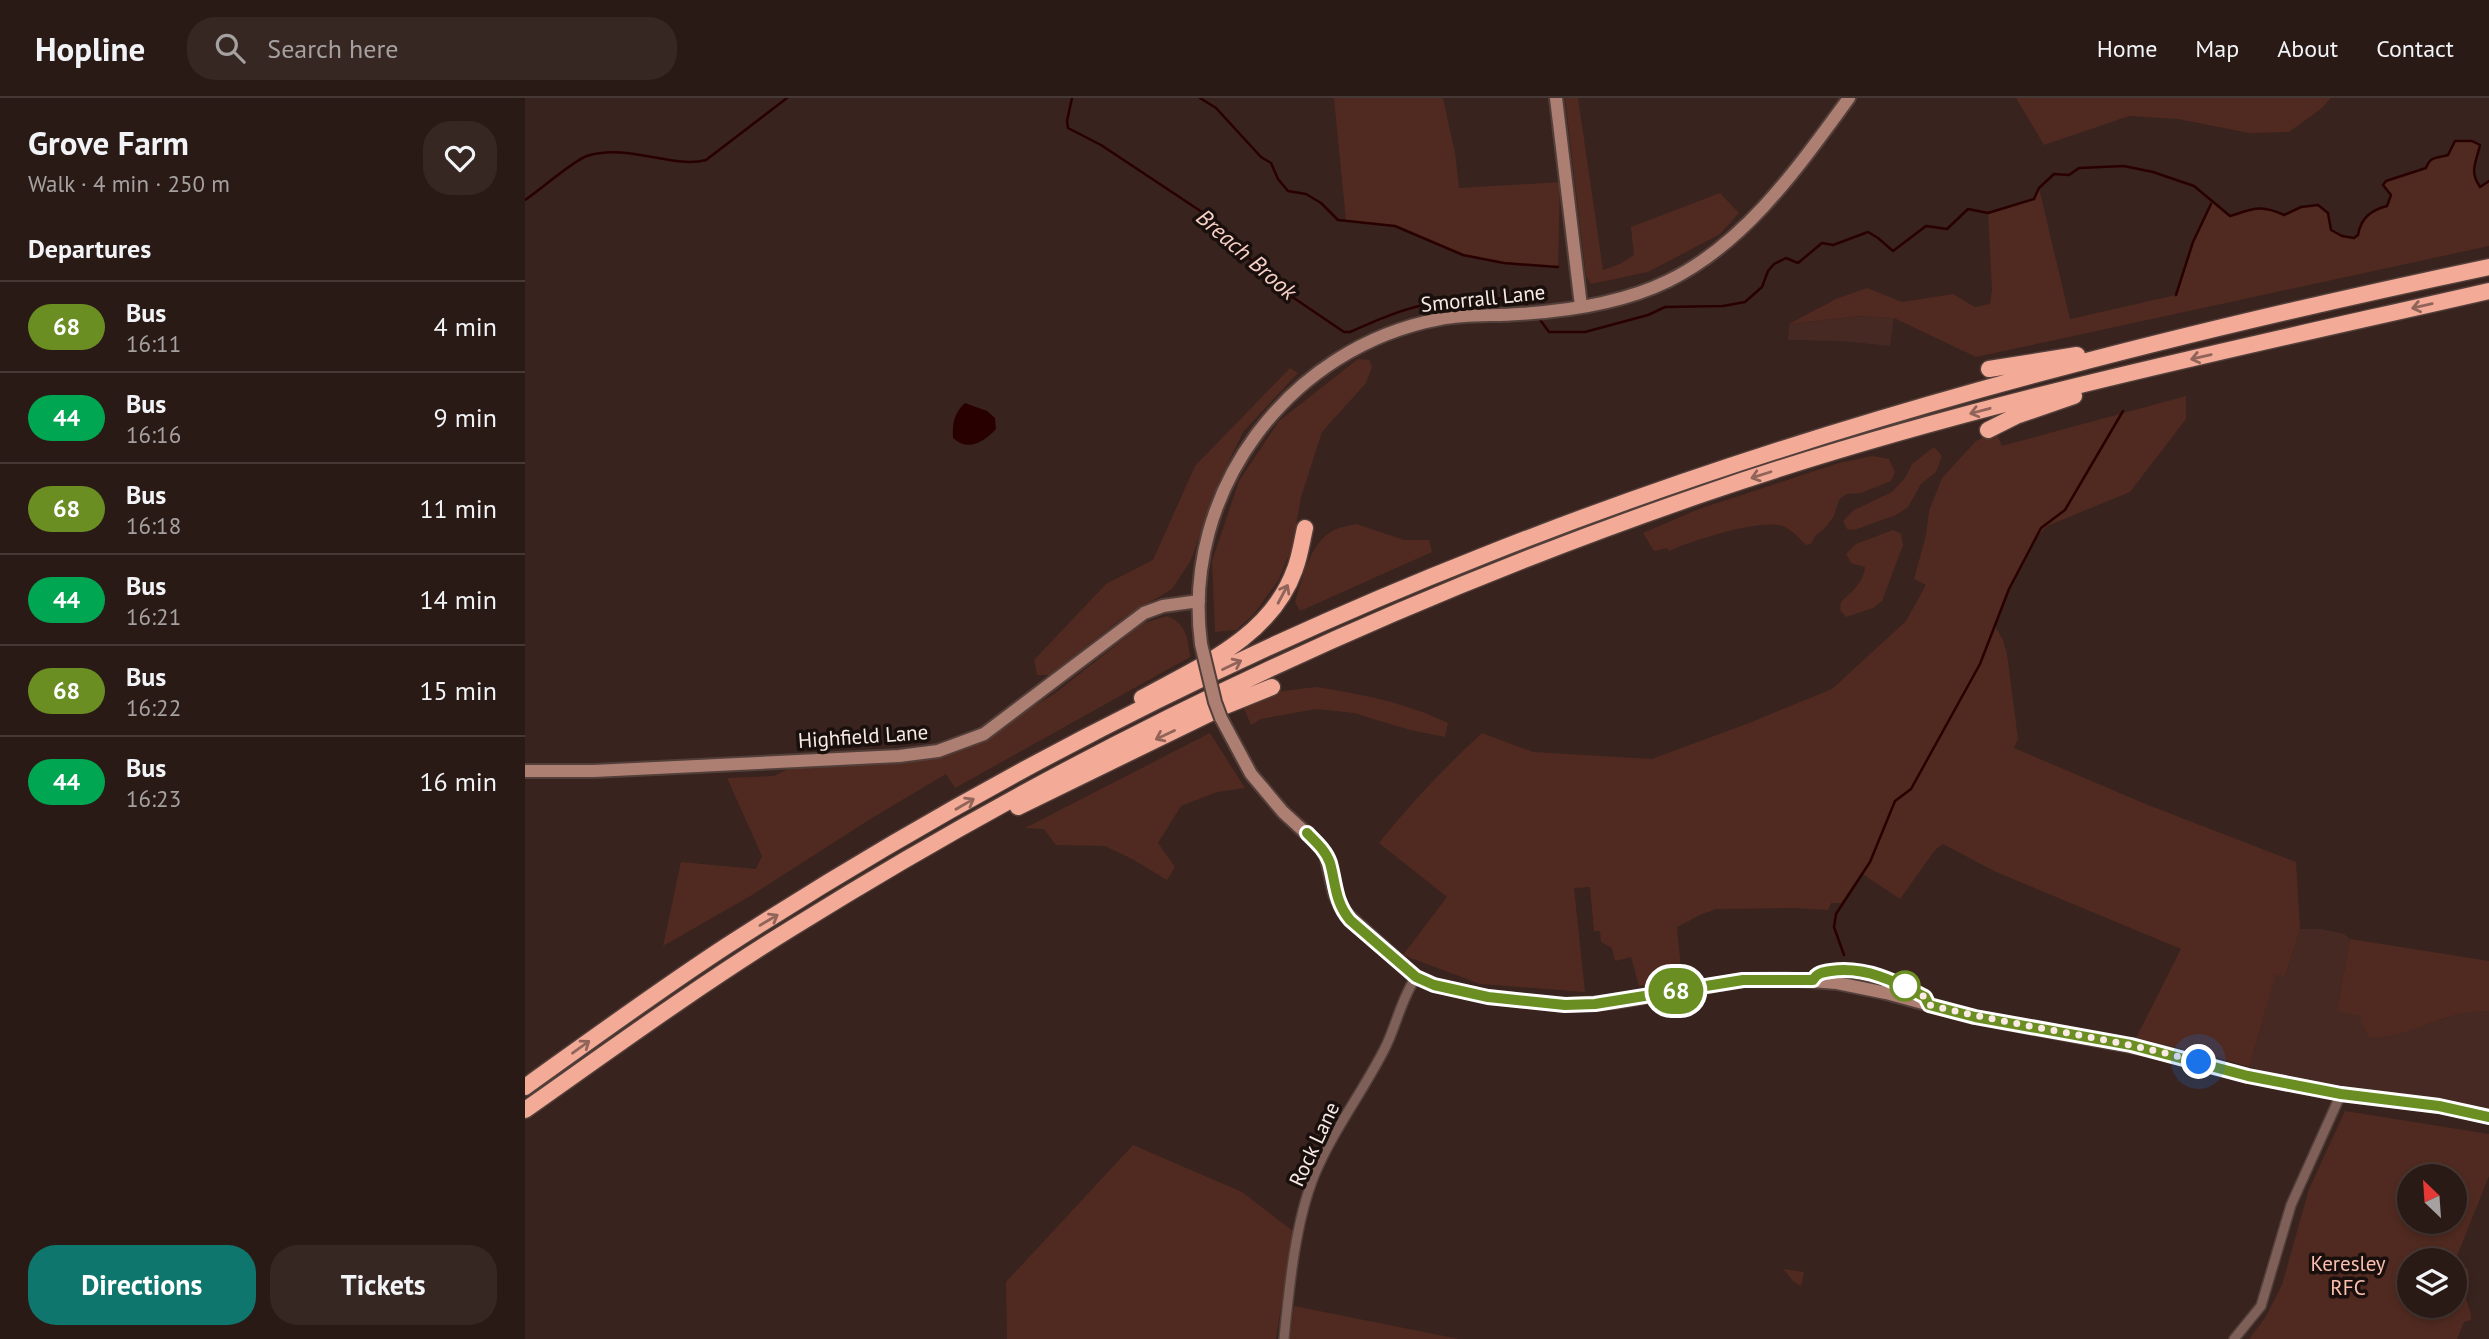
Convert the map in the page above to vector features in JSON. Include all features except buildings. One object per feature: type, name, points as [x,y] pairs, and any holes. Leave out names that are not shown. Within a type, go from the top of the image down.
[{"type":"highway","points":[[1005,780],[1245,659],[1406,587],[1565,524],[1764,454],[2148,344],[2350,296],[2489,267]]},
{"type":"highway","points":[[525,1110],[791,928],[938,840],[1129,737],[1260,673],[1426,599],[1598,532],[1771,472],[1926,425],[2028,397],[2489,291]]},
{"type":"highway","points":[[1989,369],[2148,344]]},
{"type":"highway","points":[[1988,430],[2016,416],[2145,370]]},
{"type":"highway","points":[[525,1087],[729,945],[1097,723],[1224,653],[1247,636],[1276,606],[1295,570],[1305,528]]},
{"type":"highway","points":[[791,928],[1009,812],[1225,706],[1272,687]]},
{"type":"street","points":[[1556,98],[1581,306]]},
{"type":"street","name":"Smorrall Lane","points":[[1199,601],[1204,547],[1220,494],[1250,441],[1290,397],[1334,360],[1397,330],[1440,319],[1581,306],[1632,296],[1667,282],[1690,270],[1724,245],[1772,196],[1849,98]]},
{"type":"street","points":[[1199,601],[1201,644],[1215,702],[1251,774],[1283,812],[1307,833],[1326,855],[1335,894],[1343,911],[1416,977],[1434,985],[1488,997],[1565,1005],[1615,1002],[1743,980],[1813,980],[1858,986],[1975,1017],[2131,1045],[2248,1076],[2341,1094],[2439,1106],[2489,1117]]},
{"type":"street","name":"Highfield Lane","points":[[525,771],[594,771],[899,756],[938,751],[984,734],[1144,613],[1163,606],[1199,601]]},
{"type":"street","name":"Rock Lane","points":[[1284,1339],[1297,1237],[1313,1179],[1384,1049],[1416,977]]},
{"type":"street","points":[[2234,1339],[2261,1306],[2291,1205],[2341,1094]]},
{"type":"shaded area","points":[[1863,316],[1894,318],[1890,346],[1841,341],[1788,340],[1789,324]]},
{"type":"shaded area","points":[[965,403],[987,411],[995,418],[996,429],[976,444],[964,444],[953,438],[955,419]]},
{"type":"shaded area","points":[[2300,929],[2322,929],[2344,934],[2350,939],[2337,1011],[2436,1021],[2470,1010],[2489,1011],[2489,1112],[2446,1101],[2315,1085],[2249,1067],[2276,973],[2285,977]]},
{"type":"green space","points":[[1334,98],[1443,98],[1455,153],[1459,188],[1560,182],[1558,267],[1501,262],[1463,255],[1395,226],[1346,221]]},
{"type":"green space","points":[[1565,98],[1578,98],[1603,270],[1634,255],[1631,227],[1720,193],[1739,213],[1720,234],[1648,272],[1591,284],[1586,276]]},
{"type":"green space","points":[[2016,98],[2331,98],[2322,108],[2289,132],[2249,133],[2178,119],[2129,116],[2044,145]]},
{"type":"green space","points":[[2455,141],[2472,141],[2480,145],[2474,171],[2480,187],[2489,180],[2489,246],[1976,357],[1894,318],[1860,316],[1789,324],[1836,299],[1867,288],[1902,302],[1953,294],[1975,307],[1990,304],[1992,290],[1988,213],[2034,199],[2039,188],[2070,319],[2176,295],[2193,242],[2212,202],[2230,216],[2257,208],[2284,215],[2301,207],[2318,205],[2328,213],[2332,230],[2342,236],[2354,237],[2358,235],[2368,215],[2387,205],[2391,195],[2383,185],[2386,181],[2426,168],[2433,157],[2448,155]]},
{"type":"green space","points":[[1358,359],[1369,360],[1372,367],[1366,383],[1322,432],[1301,497],[1292,548],[1278,581],[1253,615],[1236,630],[1215,632],[1212,561],[1239,481],[1279,421]]},
{"type":"green space","points":[[1290,368],[1298,373],[1243,432],[1217,486],[1191,560],[1172,589],[1120,620],[1049,675],[1037,675],[1034,660],[1106,584],[1153,560],[1195,466]]},
{"type":"green space","points":[[2186,396],[2186,419],[2130,492],[2047,526],[2035,538],[2009,589],[1995,626],[2007,654],[2018,739],[2014,748],[2148,805],[2296,862],[2300,929],[2285,977],[2276,974],[2249,1067],[2136,1038],[2181,949],[1996,872],[1943,844],[1935,850],[1900,899],[1861,873],[1841,903],[1831,903],[1828,910],[1716,909],[1677,927],[1682,980],[1639,986],[1631,957],[1615,961],[1612,948],[1601,942],[1600,931],[1594,931],[1590,887],[1574,888],[1585,992],[1480,984],[1403,955],[1447,897],[1379,843],[1428,786],[1482,733],[1533,752],[1652,759],[1832,689],[1906,621],[1926,585],[1914,579],[1926,535],[1929,511],[1942,478],[1976,441],[1988,435],[1997,435],[2002,446]]},
{"type":"green space","points":[[1934,447],[1942,456],[1936,472],[1921,484],[1908,507],[1896,515],[1854,530],[1847,529],[1843,521],[1854,510],[1892,492],[1905,478],[1912,464]]},
{"type":"green space","points":[[1872,456],[1889,459],[1895,472],[1891,481],[1861,493],[1846,494],[1839,500],[1834,516],[1811,544],[1806,545],[1785,527],[1761,525],[1710,536],[1669,551],[1667,548],[1654,551],[1643,533],[1699,509],[1839,463]]},
{"type":"green space","points":[[1356,524],[1404,540],[1429,540],[1432,552],[1300,611],[1295,602],[1304,572],[1318,543],[1334,530]]},
{"type":"green space","points":[[1893,530],[1901,534],[1903,545],[1882,601],[1873,608],[1846,617],[1840,610],[1841,602],[1859,583],[1865,567],[1851,563],[1846,554],[1856,544]]},
{"type":"green space","points":[[1167,616],[1182,627],[1190,657],[955,788],[946,774],[752,895],[663,946],[681,862],[756,869],[762,856],[727,778],[774,776],[788,769],[953,754],[1054,694],[1144,623]]},
{"type":"green space","points":[[1316,687],[1383,700],[1432,716],[1448,723],[1445,737],[1410,730],[1354,713],[1316,709],[1261,719],[1251,725],[1243,706],[1283,691]]},
{"type":"green space","points":[[1210,733],[1245,788],[1217,792],[1181,806],[1158,843],[1175,867],[1167,880],[1105,846],[1056,845],[1044,829],[1025,828]]},
{"type":"green space","points":[[2350,939],[2489,961],[2489,1011],[2458,1014],[2401,1033],[2370,1038],[2361,1016],[2337,1011]]},
{"type":"green space","name":"Keresley RFC","points":[[2345,1111],[2489,1134],[2489,1176],[2467,1231],[2467,1164],[2397,1164],[2397,1234],[2466,1234],[2460,1248],[2397,1248],[2397,1318],[2467,1318],[2467,1300],[2471,1320],[2464,1322],[2457,1339],[2249,1339],[2265,1318],[2282,1285],[2309,1189]]},
{"type":"green space","points":[[1133,1145],[1242,1192],[1293,1231],[1276,1339],[1007,1339],[1006,1282]]},
{"type":"green space","points":[[1783,1269],[1804,1272],[1801,1286],[1794,1282]]},
{"type":"green space","points":[[1294,1306],[1459,1339],[1290,1339]]},
{"type":"waterway","name":"Breach Brook","points":[[525,200],[587,156],[618,152],[679,161],[706,160],[787,98]]},
{"type":"waterway","name":"Breach Brook","points":[[1072,98],[1068,128],[1101,145],[1205,214],[1288,294],[1344,332],[1433,303],[1521,298],[1531,310]]},
{"type":"waterway","points":[[1200,98],[1216,108],[1261,157],[1271,163],[1278,179],[1288,191],[1306,194],[1321,203],[1338,220],[1395,226],[1463,255],[1504,263],[1558,267]]},
{"type":"waterway","name":"Breach Brook","points":[[1538,317],[1549,332],[1585,332],[1648,315],[1665,307],[1723,306],[1745,302],[1762,287],[1774,264],[1786,258],[1798,263],[1822,243],[1833,245],[1868,232],[1893,251],[1926,226],[1947,229],[1968,209],[1988,213],[2034,199],[2039,188],[2054,174],[2069,175],[2079,168],[2124,166],[2153,172],[2194,186],[2230,216],[2262,209],[2284,215],[2301,207],[2318,205],[2328,213],[2331,230],[2354,238],[2368,215],[2387,206],[2391,195],[2383,185],[2386,181],[2426,168],[2432,159],[2448,155],[2455,141],[2472,141],[2480,145],[2474,167],[2475,176],[2480,187],[2489,181]]},
{"type":"waterway","points":[[2176,295],[2193,242],[2211,204]]},
{"type":"waterway","points":[[1844,955],[1834,927],[1836,914],[1870,862],[1895,801],[1911,789],[1980,664],[2009,589],[2041,528],[2065,510],[2123,411]]},
{"type":"bus line","name":"68","points":[[1307,833],[1319,845],[1330,863],[1335,894],[1350,920],[1416,977],[1459,992],[1528,1002],[1595,1004],[1743,980],[1813,980],[1822,972],[1856,970],[1903,985],[1925,997],[1929,1005],[1975,1017],[2131,1045],[2248,1076],[2341,1094],[2439,1106],[2489,1117]]},
{"type":"route","points":[[1905,986],[1903,985],[1925,997],[1929,1005],[1975,1017],[2131,1045],[2199,1062]]}]
